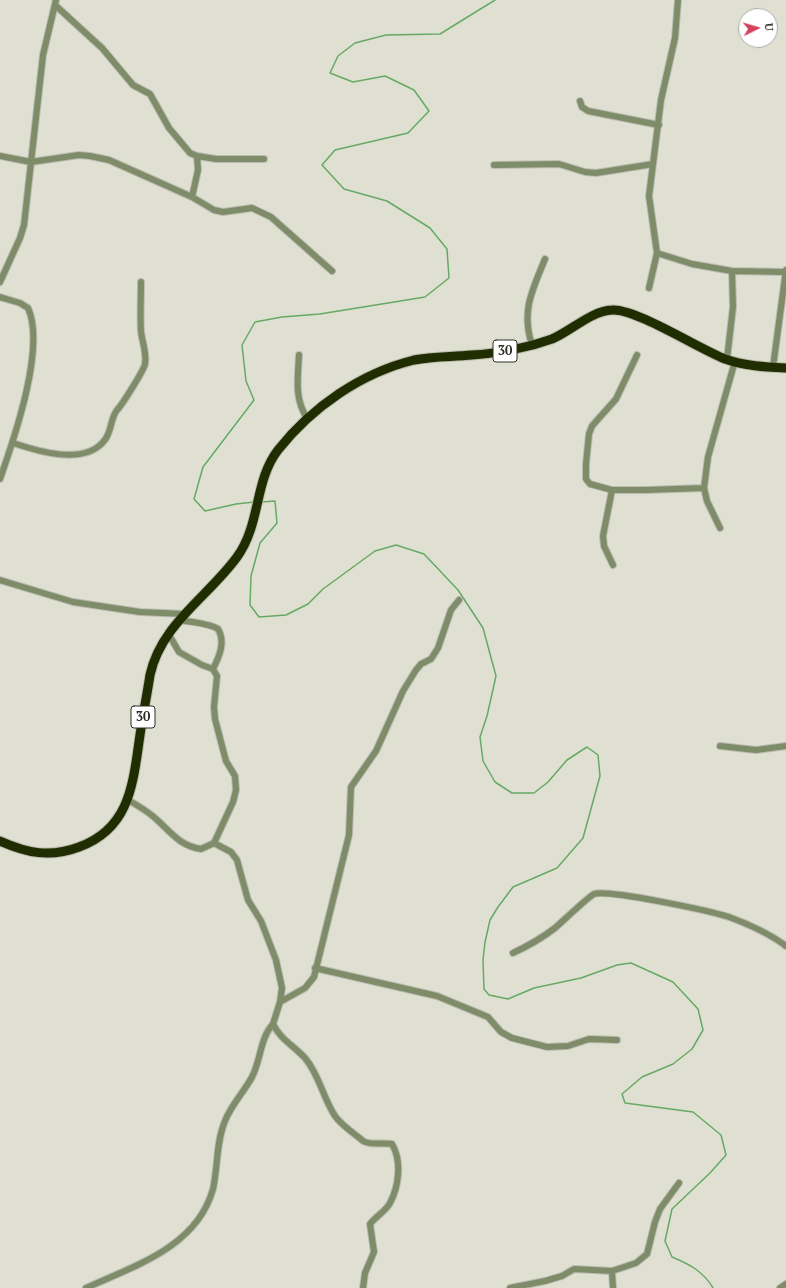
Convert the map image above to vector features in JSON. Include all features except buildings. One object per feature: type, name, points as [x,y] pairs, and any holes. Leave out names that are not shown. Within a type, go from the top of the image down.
[{"type":"highway","name":"30","points":[[0,841],[20,849],[39,854],[56,854],[72,850],[91,842],[107,830],[119,816],[128,800],[135,768],[152,666],[157,651],[168,633],[239,555],[249,537],[255,517],[260,489],[269,463],[278,450],[307,418],[332,397],[352,385],[414,360],[502,352],[532,345],[553,338],[591,317],[614,310],[633,314],[741,364],[786,368]]},
{"type":"street","points":[[649,288],[657,253],[654,226],[649,206],[653,164],[664,80],[675,38],[678,0]]},
{"type":"street","points":[[56,2],[102,48],[133,85],[150,94],[169,128],[185,148],[197,156],[216,159],[264,158]]},
{"type":"street","points":[[0,282],[22,231],[32,162],[43,54],[56,2]]},
{"type":"street","points":[[580,101],[582,107],[588,111],[659,125]]},
{"type":"street","points":[[0,156],[32,162],[79,155],[90,156],[109,160],[192,197],[219,212],[252,208],[271,218],[332,271]]},
{"type":"street","points":[[192,197],[198,170],[197,156]]},
{"type":"street","points":[[494,165],[559,164],[585,172],[596,173],[653,164]]},
{"type":"street","points":[[657,253],[692,264],[732,271],[786,271],[772,367]]},
{"type":"street","points":[[532,345],[526,320],[529,298],[545,259]]},
{"type":"street","points":[[720,528],[707,501],[704,488],[708,457],[731,360],[733,307],[732,271]]},
{"type":"street","points":[[13,443],[48,454],[66,454],[94,449],[103,442],[110,430],[114,415],[123,405],[145,365],[141,329],[141,282]]},
{"type":"street","points":[[0,297],[20,303],[28,308],[34,337],[24,400],[13,443],[0,479]]},
{"type":"street","points":[[299,355],[298,395],[302,411],[307,418]]},
{"type":"street","points":[[636,355],[616,399],[592,426],[589,434],[586,479],[590,484],[612,490],[704,488]]},
{"type":"street","points":[[612,490],[603,536],[604,546],[613,564]]},
{"type":"street","points":[[0,580],[73,602],[182,617],[210,625],[218,629],[221,636],[221,650],[212,669]]},
{"type":"street","points":[[280,1002],[310,985],[314,977],[349,835],[351,787],[376,751],[404,691],[416,670],[421,664],[431,659],[438,648],[451,610],[459,600]]},
{"type":"street","points":[[128,800],[149,813],[170,834],[184,843],[201,849],[214,843],[235,798],[236,787],[234,773],[225,758],[215,719],[214,707],[218,680],[216,673],[212,669],[180,652],[168,633]]},
{"type":"street","points":[[720,746],[756,750],[786,746]]},
{"type":"street","points":[[86,1288],[160,1255],[181,1237],[196,1220],[212,1191],[225,1121],[252,1077],[268,1031],[274,1024],[282,988],[280,973],[266,933],[245,893],[237,860],[231,852],[214,843]]},
{"type":"street","points":[[513,954],[536,942],[555,928],[594,894],[604,893],[633,896],[729,917],[777,939],[786,946]]},
{"type":"street","points":[[315,968],[437,996],[488,1017],[501,1032],[512,1038],[547,1047],[568,1046],[589,1039],[617,1040]]},
{"type":"street","points":[[274,1024],[277,1032],[305,1058],[312,1068],[322,1092],[338,1120],[363,1141],[367,1143],[388,1143],[392,1144],[395,1149],[399,1165],[398,1176],[390,1203],[370,1224],[374,1252],[366,1273],[363,1288]]},
{"type":"street","points":[[510,1288],[562,1276],[574,1269],[612,1271],[636,1263],[647,1254],[660,1209],[679,1183]]},
{"type":"street","points":[[612,1271],[613,1288]]},
{"type":"street","points":[[780,1288],[786,1284]]},
{"type":"waterway","points":[[254,502],[236,504],[205,511],[194,499],[203,467],[254,400],[246,381],[242,345],[255,322],[282,317],[320,314],[425,297],[449,278],[447,249],[430,228],[387,201],[344,189],[322,165],[335,150],[408,133],[429,111],[414,90],[385,76],[353,82],[330,73],[338,56],[355,43],[386,35],[440,34],[495,0]]},
{"type":"waterway","points":[[262,502],[275,501],[277,523],[260,543],[251,576],[250,605],[259,617],[286,615],[308,604],[323,589],[375,551],[396,545],[424,554],[458,590],[483,628],[496,676],[487,716],[480,737],[483,761],[495,782],[512,793],[534,793],[548,782],[567,760],[587,747],[598,755],[600,776],[583,838],[557,868],[513,887],[490,920],[483,960],[484,989],[489,995],[508,999],[534,988],[581,978],[617,965],[631,963],[673,982],[698,1009],[703,1030],[692,1049],[673,1064],[642,1077],[622,1094],[625,1103],[693,1112],[721,1135],[726,1155],[710,1173],[672,1209],[665,1241],[672,1257],[695,1269],[705,1277],[713,1288]]}]
